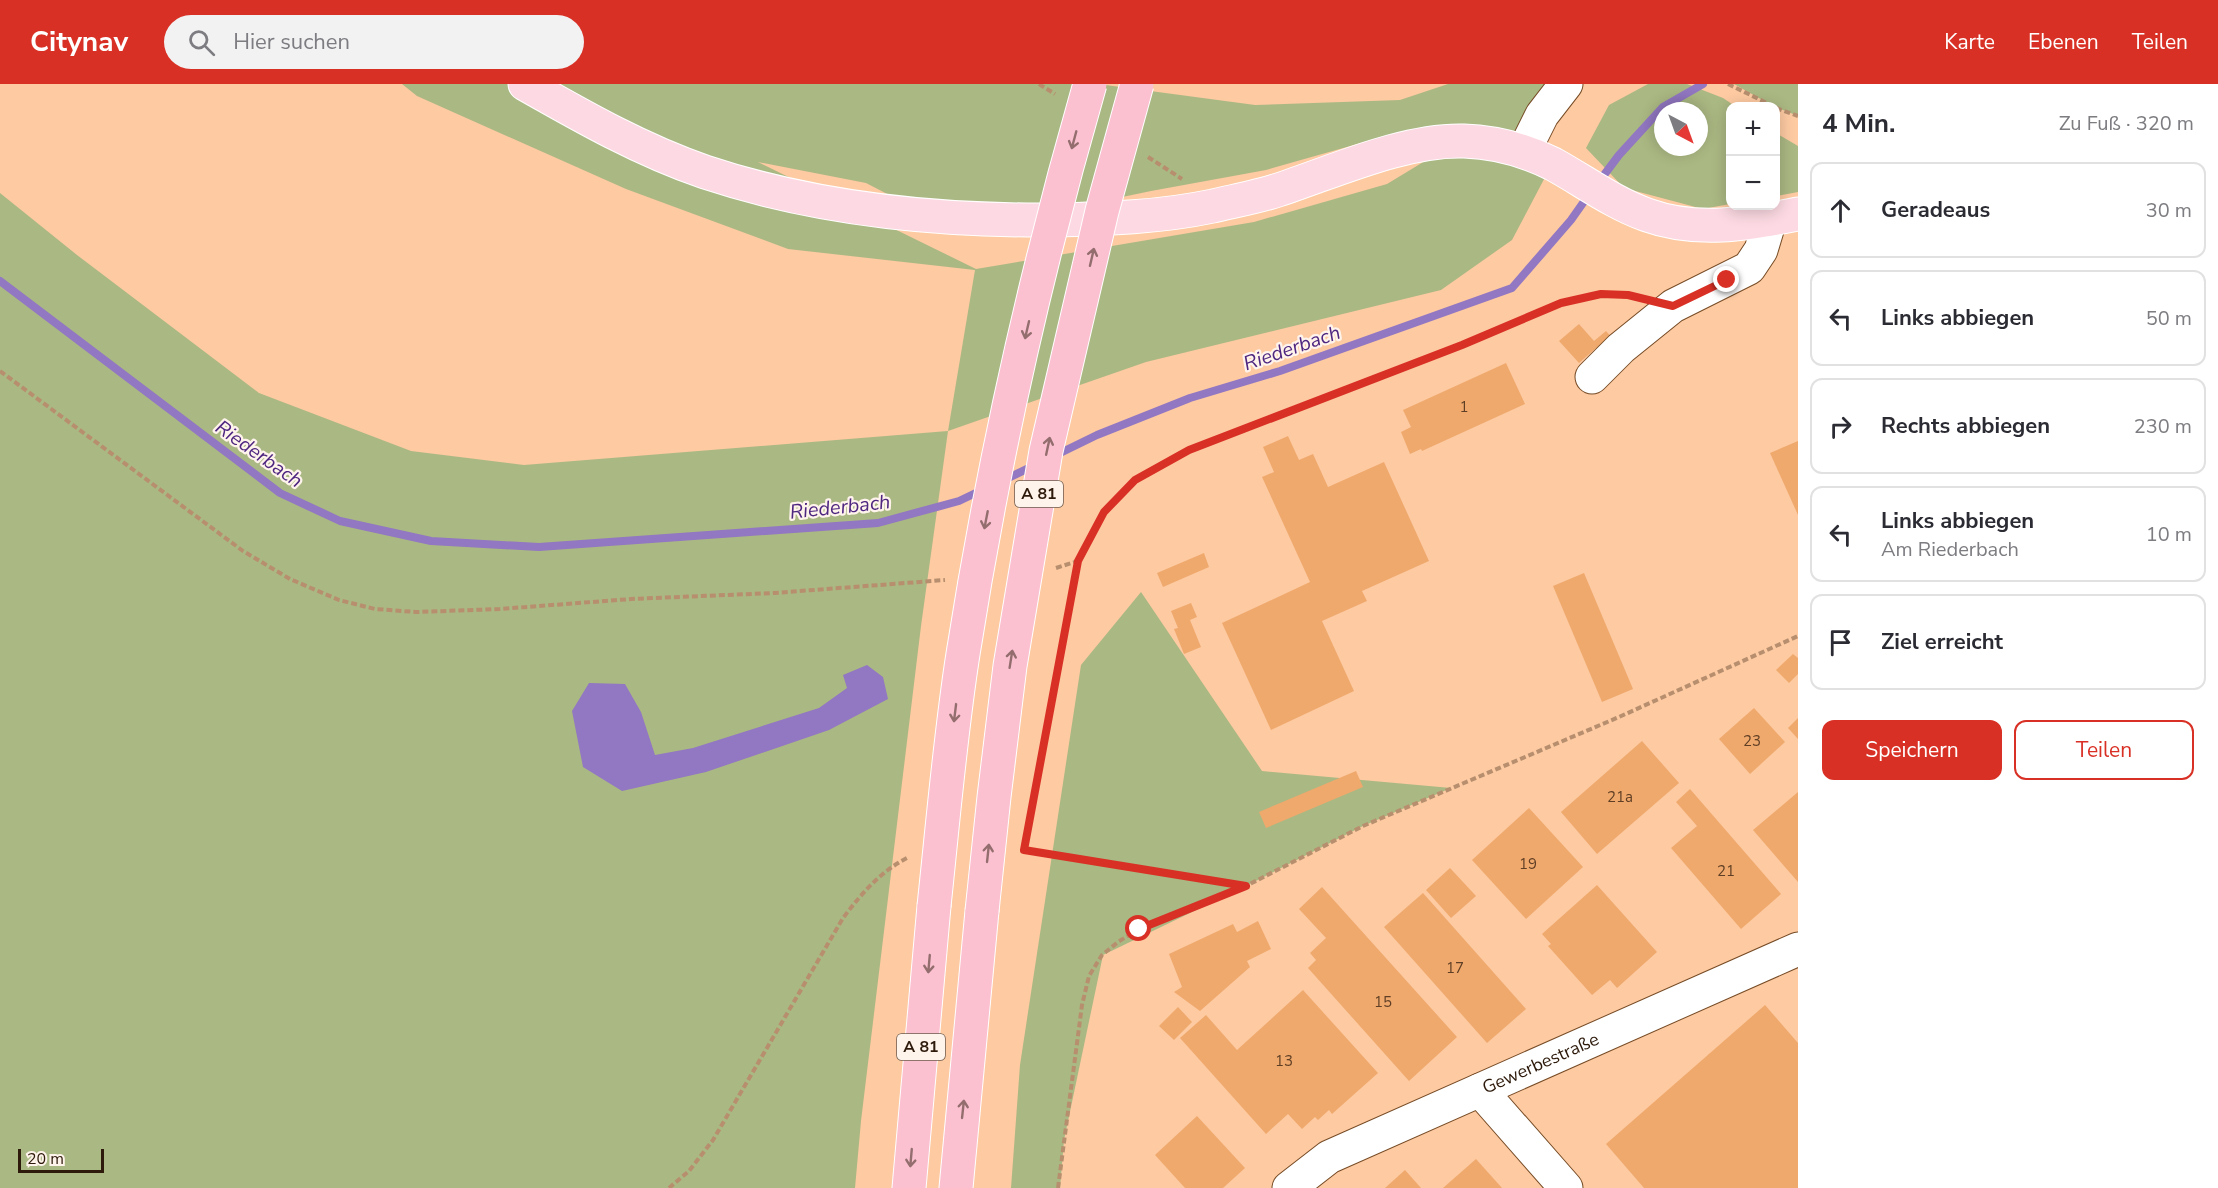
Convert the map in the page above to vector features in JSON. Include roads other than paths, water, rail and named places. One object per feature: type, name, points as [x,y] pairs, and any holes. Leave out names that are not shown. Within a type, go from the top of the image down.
[{"type":"highway","name":"A 81","points":[[909,1188],[934,906],[962,656],[980,548],[1036,289],[1089,84]]},
{"type":"highway","name":"A 81","points":[[956,1188],[982,911],[1010,666],[1046,451],[1102,211],[1137,84]]},
{"type":"main road","points":[[525,84],[594,123],[702,171],[799,198],[930,216],[1012,220],[1081,219],[1151,215],[1209,207],[1272,192],[1383,154],[1423,145],[1460,141],[1493,143],[1524,151],[1552,164],[1612,199],[1647,215],[1689,225],[1728,227],[1784,217]]},
{"type":"street","points":[[1524,151],[1542,115],[1566,84]]},
{"type":"street","points":[[1592,377],[1622,348],[1673,306],[1749,268],[1784,217]]},
{"type":"street","name":"Gewerbestraße","points":[[1289,1188],[1329,1157],[1798,949]]},
{"type":"street","points":[[1480,1090],[1566,1188]]},
{"type":"waterway","name":"Riederbach","points":[[1598,183],[1619,155],[1663,107],[1703,84]]},
{"type":"waterway","name":"Riederbach","points":[[1054,456],[1097,435],[1190,398],[1280,371],[1512,288],[1571,220],[1590,193]]},
{"type":"waterway","name":"Riederbach","points":[[0,281],[280,493],[340,521],[431,541],[539,547],[878,523],[959,501],[982,490]]},
{"type":"waterway","name":"Riederbach","points":[[1002,481],[1037,464]]}]
